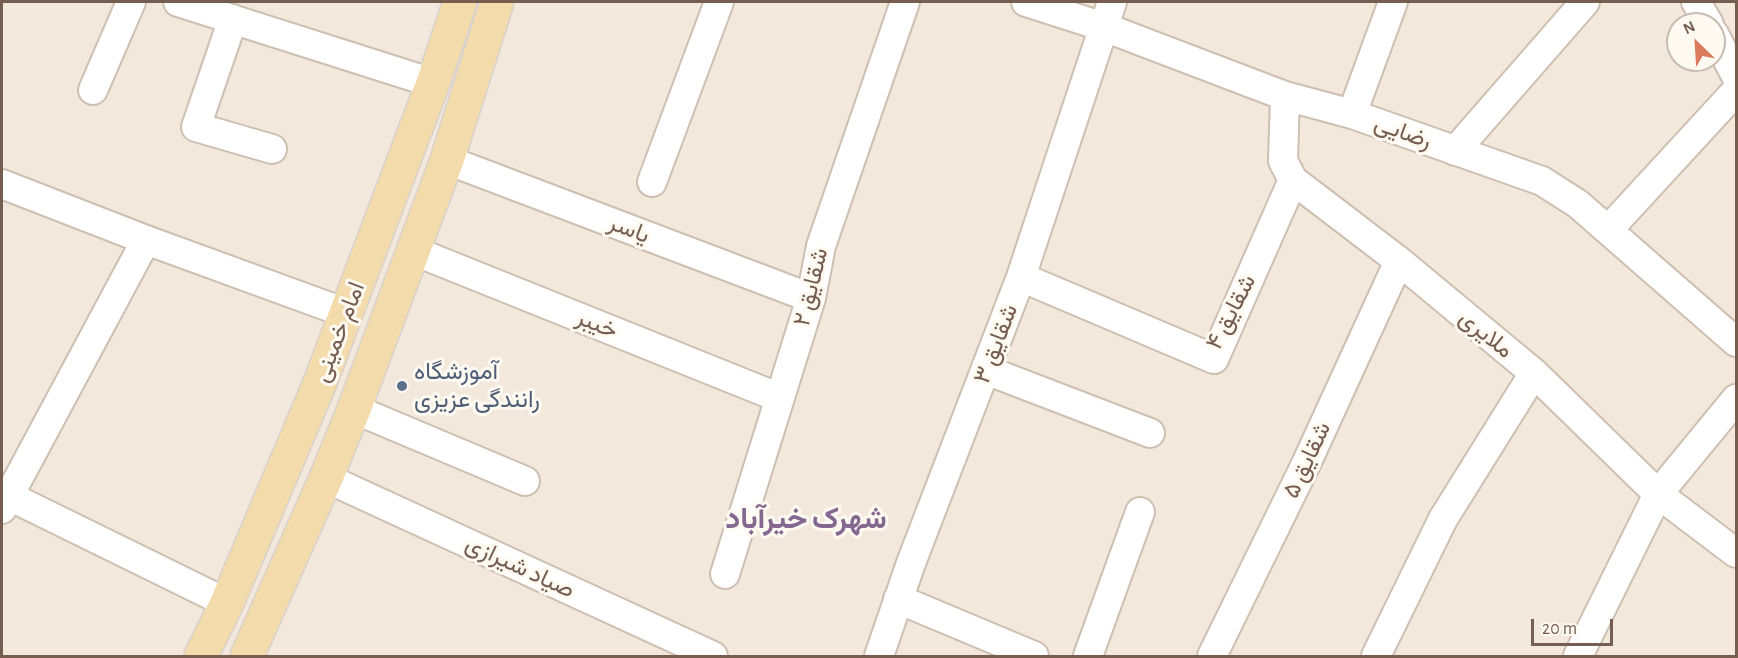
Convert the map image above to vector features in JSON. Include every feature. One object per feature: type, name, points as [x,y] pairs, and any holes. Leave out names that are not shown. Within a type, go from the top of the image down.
[{"type":"main road","name":"امام خمینی","points":[[201,657],[227,603],[301,428],[433,83],[460,2]]},
{"type":"main road","name":"امام خمینی","points":[[247,657],[354,409],[447,160],[497,2]]},
{"type":"street","points":[[93,90],[131,2]]},
{"type":"street","points":[[178,2],[433,83]]},
{"type":"street","points":[[652,182],[719,2]]},
{"type":"street","name":"شقایق ۲","points":[[725,574],[811,298],[821,246],[905,2]]},
{"type":"street","name":"رضایی","points":[[1026,2],[1108,14],[1285,96],[1352,114],[1542,182],[1578,204],[1737,342]]},
{"type":"street","points":[[1352,114],[1393,2]]},
{"type":"street","points":[[1455,151],[1585,2]]},
{"type":"street","name":"شقایق ۳","points":[[879,657],[898,599],[1021,277],[1108,14]]},
{"type":"street","points":[[232,19],[196,127],[272,149]]},
{"type":"street","points":[[1726,56],[1737,76]]},
{"type":"street","points":[[1608,230],[1737,91]]},
{"type":"street","points":[[1285,96],[1283,161],[1293,180]]},
{"type":"street","name":"یاسر","points":[[447,160],[811,298]]},
{"type":"street","name":"شقایق ۴","points":[[1021,277],[1214,359],[1293,180]]},
{"type":"street","name":"ملایری","points":[[1293,180],[1399,261],[1534,374],[1658,494],[1737,553]]},
{"type":"street","points":[[2,184],[146,240],[346,313]]},
{"type":"street","points":[[146,240],[5,503],[227,603]]},
{"type":"street","name":"خیبر","points":[[414,250],[780,398]]},
{"type":"street","name":"شقایق ۵","points":[[1212,657],[1306,464],[1399,261]]},
{"type":"street","points":[[986,370],[1150,434]]},
{"type":"street","points":[[1376,657],[1443,519],[1534,374]]},
{"type":"street","points":[[1578,657],[1658,494],[1737,399]]},
{"type":"street","points":[[354,409],[525,481]]},
{"type":"street","name":"صیاد شیرازی","points":[[326,478],[713,657]]},
{"type":"street","points":[[1088,657],[1140,512]]},
{"type":"street","points":[[898,599],[1034,657]]},
{"type":"shaded area","points":[[2,2],[1736,2],[1736,656],[2,656]]},
{"type":"place","name":"آموزشگاه رانندگی عزیزی","points":[[402,386]]},
{"type":"district","name":"شهرک خیرآباد","points":[[806,519]]}]
